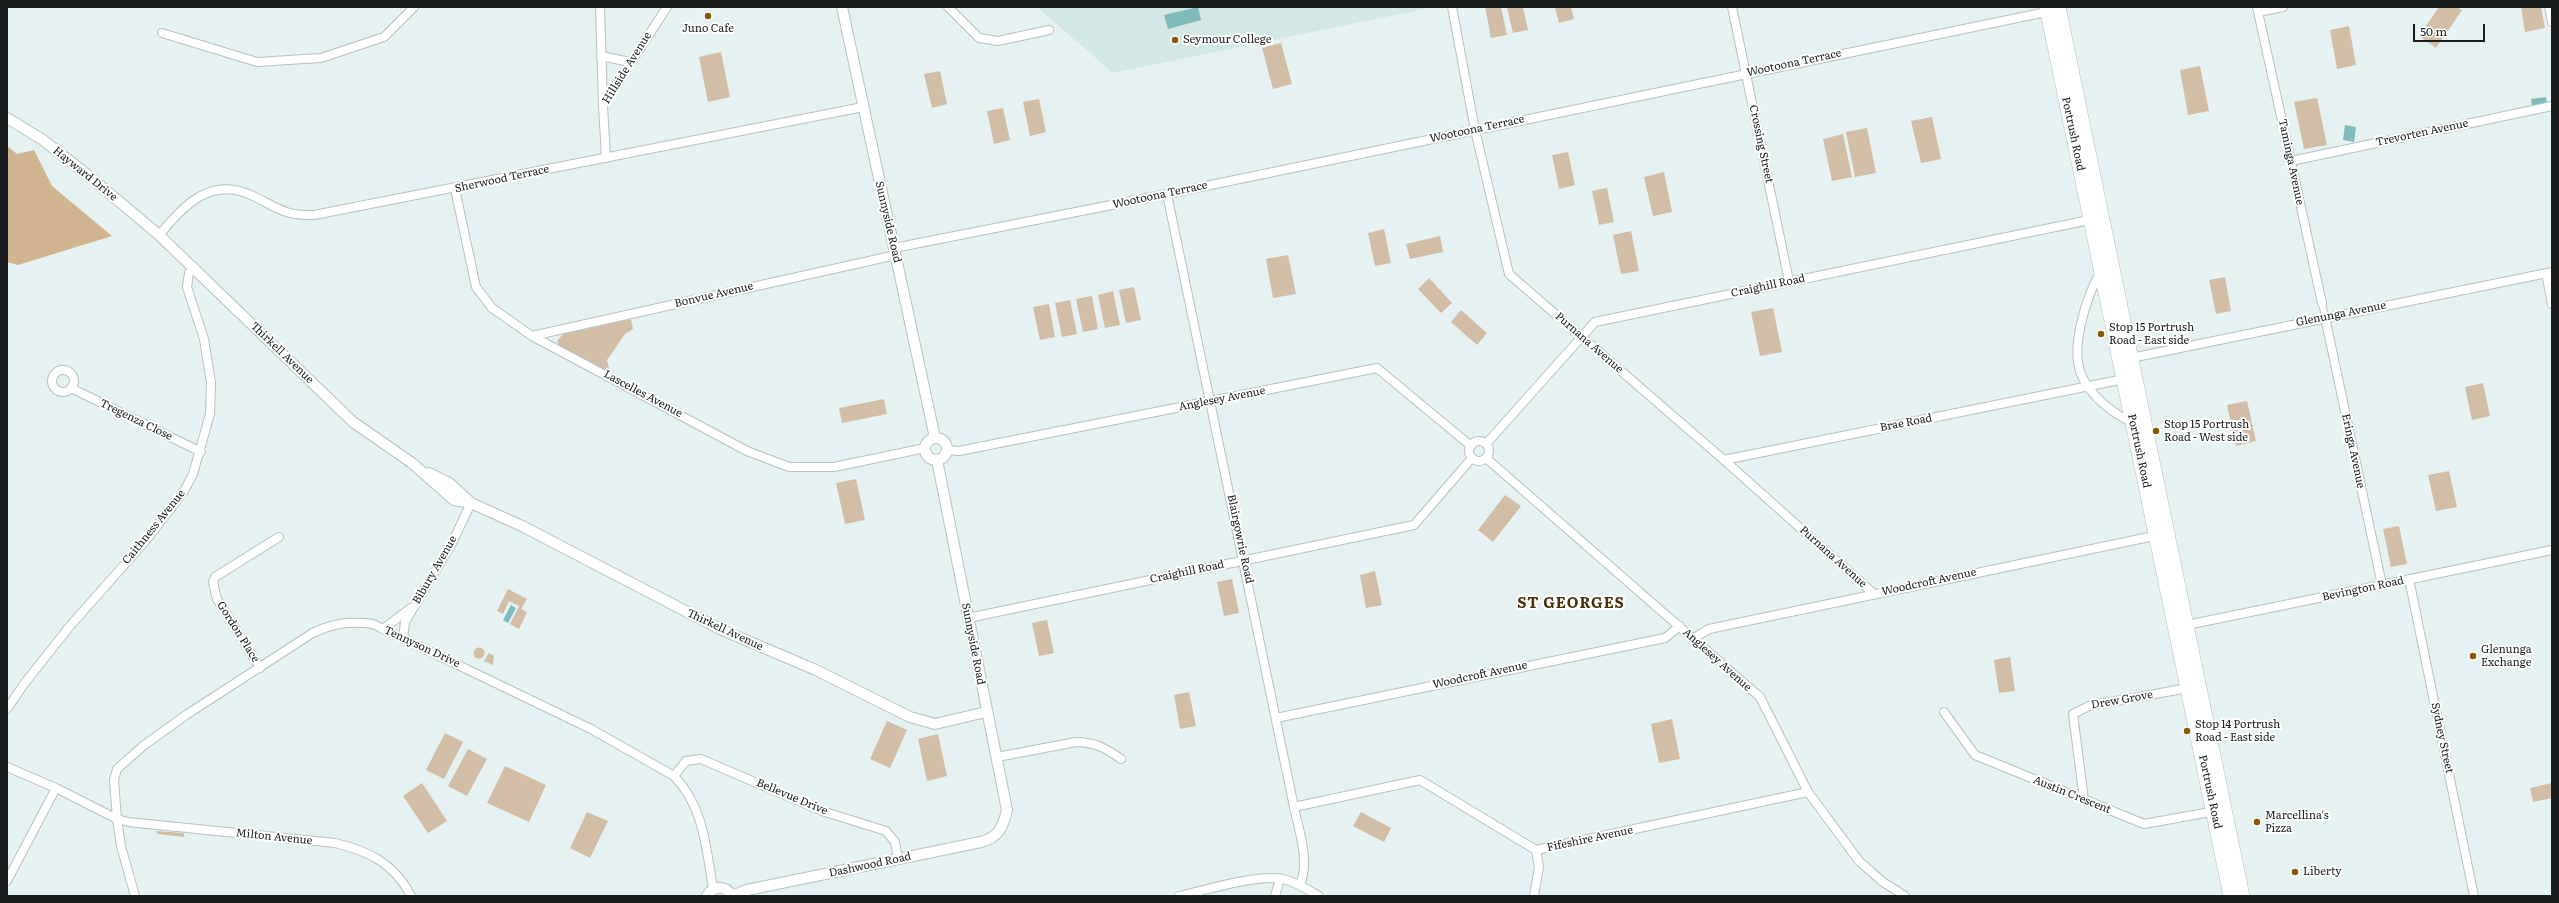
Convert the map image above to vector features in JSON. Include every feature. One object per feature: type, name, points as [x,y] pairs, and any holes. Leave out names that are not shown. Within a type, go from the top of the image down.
[{"type":"highway","name":"Portrush Road","points":[[2053,8],[2096,219],[2131,358],[2162,534],[2219,810],[2230,896]]},
{"type":"highway","name":"Portrush Road","points":[[2096,219],[2101,270],[2134,423],[2162,534]]},
{"type":"highway","name":"Portrush Road","points":[[2180,626],[2188,688],[2219,810],[2243,896]]},
{"type":"street","points":[[162,33],[257,62],[321,58],[384,37],[414,7]]},
{"type":"street","points":[[600,7],[603,104]]},
{"type":"street","name":"Hillside Avenue","points":[[606,158],[603,104],[667,7]]},
{"type":"street","name":"Sunnyside Road","points":[[842,7],[934,438]]},
{"type":"street","points":[[948,7],[979,38],[998,41],[1049,30]]},
{"type":"street","name":"Purnana Avenue","points":[[1452,7],[1475,130],[1509,274],[1724,460],[1874,594]]},
{"type":"street","name":"Crossing Street","points":[[1732,7],[1789,281]]},
{"type":"street","points":[[2258,9],[2283,7]]},
{"type":"street","points":[[2549,7],[2552,22]]},
{"type":"street","name":"Wootoona Terrace","points":[[895,251],[2053,8]]},
{"type":"street","name":"Taminga Avenue","points":[[2258,9],[2325,317]]},
{"type":"street","points":[[601,56],[630,62]]},
{"type":"street","name":"Trevorten Avenue","points":[[2291,161],[2552,106]]},
{"type":"street","name":"Sherwood Terrace","points":[[159,235],[184,206],[213,192],[231,191],[250,195],[281,212],[297,216],[314,215],[455,189],[863,107]]},
{"type":"street","name":"Hayward Drive","points":[[7,118],[43,140],[90,176],[159,235]]},
{"type":"street","name":"Lascelles Avenue","points":[[455,189],[476,287],[492,308],[532,336],[747,451],[789,466],[834,467],[925,448]]},
{"type":"street","name":"Blairgowrie Road","points":[[1167,194],[1294,807],[1304,862],[1304,874],[1300,885]]},
{"type":"street","name":"Craighill Road","points":[[1486,444],[1595,322],[2096,219]]},
{"type":"street","name":"Thirkell Avenue","points":[[159,235],[194,267],[353,422],[412,463],[449,483],[471,503],[522,526],[722,630],[816,670],[910,717],[935,724],[986,712]]},
{"type":"street","name":"Bonvue Avenue","points":[[532,336],[895,251]]},
{"type":"street","name":"Caithness Avenue","points":[[7,709],[24,684],[70,626],[167,514],[184,491],[194,474],[210,414],[212,383],[204,339],[186,281],[194,267]]},
{"type":"street","points":[[2101,270],[2089,294],[2079,345],[2080,373],[2088,386],[2121,418],[2134,423]]},
{"type":"street","points":[[2549,272],[2552,304]]},
{"type":"street","name":"Glenunga Avenue","points":[[2131,358],[2549,272]]},
{"type":"street","name":"Eringa Avenue","points":[[2325,317],[2382,585]]},
{"type":"street","name":"Anglesey Avenue","points":[[947,450],[959,451],[1377,368],[1471,446]]},
{"type":"street","name":"Brae Road","points":[[1724,460],[2124,379]]},
{"type":"street","name":"Tregenza Close","points":[[71,388],[201,452]]},
{"type":"street","points":[[934,438],[941,440],[947,450],[945,457],[936,460],[928,455],[925,448],[926,442],[934,438]]},
{"type":"street","points":[[1478,441],[1486,444],[1489,450],[1486,458],[1481,461],[1472,458],[1469,452],[1471,446],[1478,441]]},
{"type":"street","name":"Craighill Road","points":[[968,618],[1414,525],[1472,458]]},
{"type":"street","name":"Anglesey Avenue","points":[[1486,458],[1760,697],[1808,792],[1859,861],[1883,882],[1905,896]]},
{"type":"street","name":"Sunnyside Road","points":[[936,460],[1007,810],[1003,827]]},
{"type":"street","name":"Bibury Avenue","points":[[403,639],[405,622],[452,543],[471,503]]},
{"type":"street","name":"Woodcroft Avenue","points":[[1694,638],[1709,629],[2162,534]]},
{"type":"street","name":"Gordon Place","points":[[260,668],[216,599],[213,582],[215,577],[279,537]]},
{"type":"street","name":"Bevington Road","points":[[2180,626],[2552,550]]},
{"type":"street","name":"Sydney Street","points":[[2409,580],[2474,896]]},
{"type":"street","points":[[383,629],[416,603]]},
{"type":"street","name":"Tennyson Drive","points":[[117,818],[114,780],[117,769],[143,746],[186,716],[327,626],[358,622],[373,624],[584,726],[674,776],[684,786],[701,821],[710,859],[707,894]]},
{"type":"street","name":"Woodcroft Avenue","points":[[1276,718],[1666,638],[1680,626]]},
{"type":"street","name":"Drew Grove","points":[[2084,800],[2073,714],[2089,706],[2188,688]]},
{"type":"street","name":"Austin Crescent","points":[[1944,712],[1975,756],[2144,824],[2219,810]]},
{"type":"street","points":[[996,757],[1082,742],[1106,748],[1121,759]]},
{"type":"street","name":"Bellevue Drive","points":[[674,776],[686,761],[701,758],[822,811],[886,831],[895,842],[898,859]]},
{"type":"street","points":[[7,767],[56,788],[117,818],[121,846],[135,896]]},
{"type":"street","name":"Fifeshire Avenue","points":[[1294,807],[1420,780],[1536,850],[1808,792]]},
{"type":"street","points":[[7,881],[56,788]]},
{"type":"street","name":"Milton Avenue","points":[[117,818],[128,822],[335,843],[352,847],[386,864],[397,873],[411,896]]},
{"type":"street","name":"Dashwood Road","points":[[732,896],[747,890],[981,842],[991,839],[1003,827]]},
{"type":"street","points":[[1534,896],[1539,866],[1536,850]]},
{"type":"street","points":[[1179,896],[1265,878],[1280,879],[1300,885],[1319,896]]},
{"type":"street","points":[[1275,896],[1280,879]]},
{"type":"street","points":[[707,894],[726,889],[732,896]]},
{"type":"shaded area","name":"Seymour College","points":[[1037,7],[1434,7],[1113,73]]},
{"type":"shaded area","points":[[1485,7],[1501,7],[1507,35],[1491,38]]},
{"type":"shaded area","points":[[1507,7],[1523,7],[1528,30],[1513,33]]},
{"type":"shaded area","points":[[1555,7],[1571,7],[1574,19],[1559,23]]},
{"type":"shaded area","points":[[2439,7],[2457,7],[2462,10],[2436,48],[2419,36]]},
{"type":"shaded area","points":[[2521,7],[2541,7],[2545,28],[2525,32]]},
{"type":"shaded area","points":[[2349,26],[2356,65],[2337,69],[2330,30]]},
{"type":"shaded area","points":[[1281,43],[1292,84],[1273,89],[1262,48]]},
{"type":"shaded area","points":[[721,52],[730,97],[708,102],[699,57]]},
{"type":"shaded area","points":[[2200,66],[2209,111],[2188,115],[2180,70]]},
{"type":"shaded area","points":[[940,71],[947,104],[932,108],[924,74]]},
{"type":"shaded area","points":[[2317,98],[2327,145],[2304,149],[2294,102]]},
{"type":"shaded area","points":[[1039,99],[1046,132],[1030,136],[1023,102]]},
{"type":"shaded area","points":[[1003,108],[1010,140],[994,144],[987,111]]},
{"type":"shaded area","points":[[1932,117],[1941,159],[1921,163],[1911,121]]},
{"type":"shaded area","points":[[1867,128],[1876,173],[1855,177],[1846,132]]},
{"type":"shaded area","points":[[1843,134],[1852,177],[1832,181],[1823,139]]},
{"type":"shaded area","points":[[7,146],[17,154],[34,150],[52,186],[112,236],[18,265],[7,262]]},
{"type":"shaded area","points":[[1568,152],[1575,185],[1559,189],[1552,155]]},
{"type":"shaded area","points":[[1664,172],[1672,212],[1653,216],[1644,177]]},
{"type":"shaded area","points":[[1607,188],[1614,222],[1599,225],[1592,191]]},
{"type":"shaded area","points":[[1384,229],[1391,263],[1375,266],[1368,233]]},
{"type":"shaded area","points":[[1631,231],[1639,271],[1621,274],[1613,235]]},
{"type":"shaded area","points":[[1440,236],[1443,252],[1410,259],[1406,244]]},
{"type":"shaded area","points":[[1288,255],[1296,294],[1273,298],[1266,259]]},
{"type":"shaded area","points":[[2225,277],[2231,311],[2216,314],[2209,280]]},
{"type":"shaded area","points":[[1429,278],[1452,303],[1441,313],[1418,289]]},
{"type":"shaded area","points":[[1134,287],[1141,320],[1126,323],[1119,290]]},
{"type":"shaded area","points":[[1113,291],[1120,325],[1105,328],[1098,295]]},
{"type":"shaded area","points":[[1092,296],[1098,329],[1083,332],[1076,299]]},
{"type":"shaded area","points":[[1070,300],[1077,334],[1062,337],[1055,303]]},
{"type":"shaded area","points":[[1049,304],[1055,337],[1040,340],[1033,307]]},
{"type":"shaded area","points":[[1773,308],[1782,352],[1760,356],[1751,312]]},
{"type":"shaded area","points":[[1461,310],[1487,333],[1477,345],[1451,322]]},
{"type":"shaded area","points":[[631,319],[633,329],[625,334],[607,360],[610,373],[559,346],[557,341],[563,334]]},
{"type":"shaded area","points":[[2483,383],[2490,416],[2472,420],[2465,387]]},
{"type":"shaded area","points":[[884,399],[887,414],[842,423],[839,408]]},
{"type":"shaded area","points":[[2247,401],[2256,441],[2236,446],[2227,405]]},
{"type":"shaded area","points":[[2449,471],[2457,507],[2436,511],[2428,475]]},
{"type":"shaded area","points":[[856,479],[865,520],[845,524],[836,483]]},
{"type":"shaded area","points":[[1505,495],[1521,506],[1493,542],[1478,530]]},
{"type":"shaded area","points":[[2399,526],[2407,564],[2391,567],[2383,529]]},
{"type":"shaded area","points":[[1375,571],[1382,605],[1366,608],[1360,575]]},
{"type":"shaded area","points":[[1232,579],[1239,613],[1224,616],[1217,582]]},
{"type":"shaded area","points":[[508,589],[527,599],[521,609],[527,612],[519,629],[510,624],[519,606],[509,601],[503,614],[497,611]]},
{"type":"shaded area","points":[[1047,620],[1054,653],[1039,656],[1032,623]]},
{"type":"shaded area","points":[[479,647],[483,649],[485,653],[483,657],[479,659],[475,657],[473,653],[475,649]]},
{"type":"shaded area","points":[[489,653],[494,656],[493,665],[484,661]]},
{"type":"shaded area","points":[[2010,657],[2015,691],[1999,693],[1994,660]]},
{"type":"shaded area","points":[[1189,692],[1196,726],[1180,729],[1174,695]]},
{"type":"shaded area","points":[[1672,719],[1680,759],[1659,763],[1651,724]]},
{"type":"shaded area","points":[[887,721],[907,730],[890,768],[870,759]]},
{"type":"shaded area","points":[[445,733],[463,742],[444,779],[426,770]]},
{"type":"shaded area","points":[[938,734],[947,776],[927,781],[918,739]]},
{"type":"shaded area","points":[[468,749],[487,759],[467,796],[448,786]]},
{"type":"shaded area","points":[[505,766],[546,785],[529,822],[487,803]]},
{"type":"shaded area","points":[[422,783],[447,821],[428,833],[403,796]]},
{"type":"shaded area","points":[[2552,783],[2552,798],[2533,802],[2530,788]]},
{"type":"shaded area","points":[[587,812],[608,821],[590,858],[570,848]]},
{"type":"shaded area","points":[[1361,812],[1391,828],[1384,842],[1353,826]]},
{"type":"shaded area","points":[[157,831],[184,833],[184,837],[157,834]]},
{"type":"water","points":[[1198,7],[1201,20],[1168,29],[1164,15]]},
{"type":"water","points":[[2546,97],[2547,104],[2532,106],[2531,99]]},
{"type":"water","points":[[2345,125],[2356,127],[2354,142],[2343,140]]},
{"type":"water","points":[[511,605],[516,608],[508,623],[503,620]]},
{"type":"place","name":"Juno Cafe","points":[[708,16]]},
{"type":"place","name":"Seymour College","points":[[1175,40]]},
{"type":"place","name":"Stop 15 Portrush Road - East side","points":[[2101,334]]},
{"type":"place","name":"Stop 15 Portrush Road - West side","points":[[2156,431]]},
{"type":"place","name":"Glenunga Exchange","points":[[2473,656]]},
{"type":"place","name":"Stop 14 Portrush Road - East side","points":[[2187,731]]},
{"type":"place","name":"Marcellina's Pizza","points":[[2257,822]]},
{"type":"place","name":"Liberty","points":[[2295,872]]},
{"type":"district","name":"ST GEORGES","points":[[1571,604]]}]
